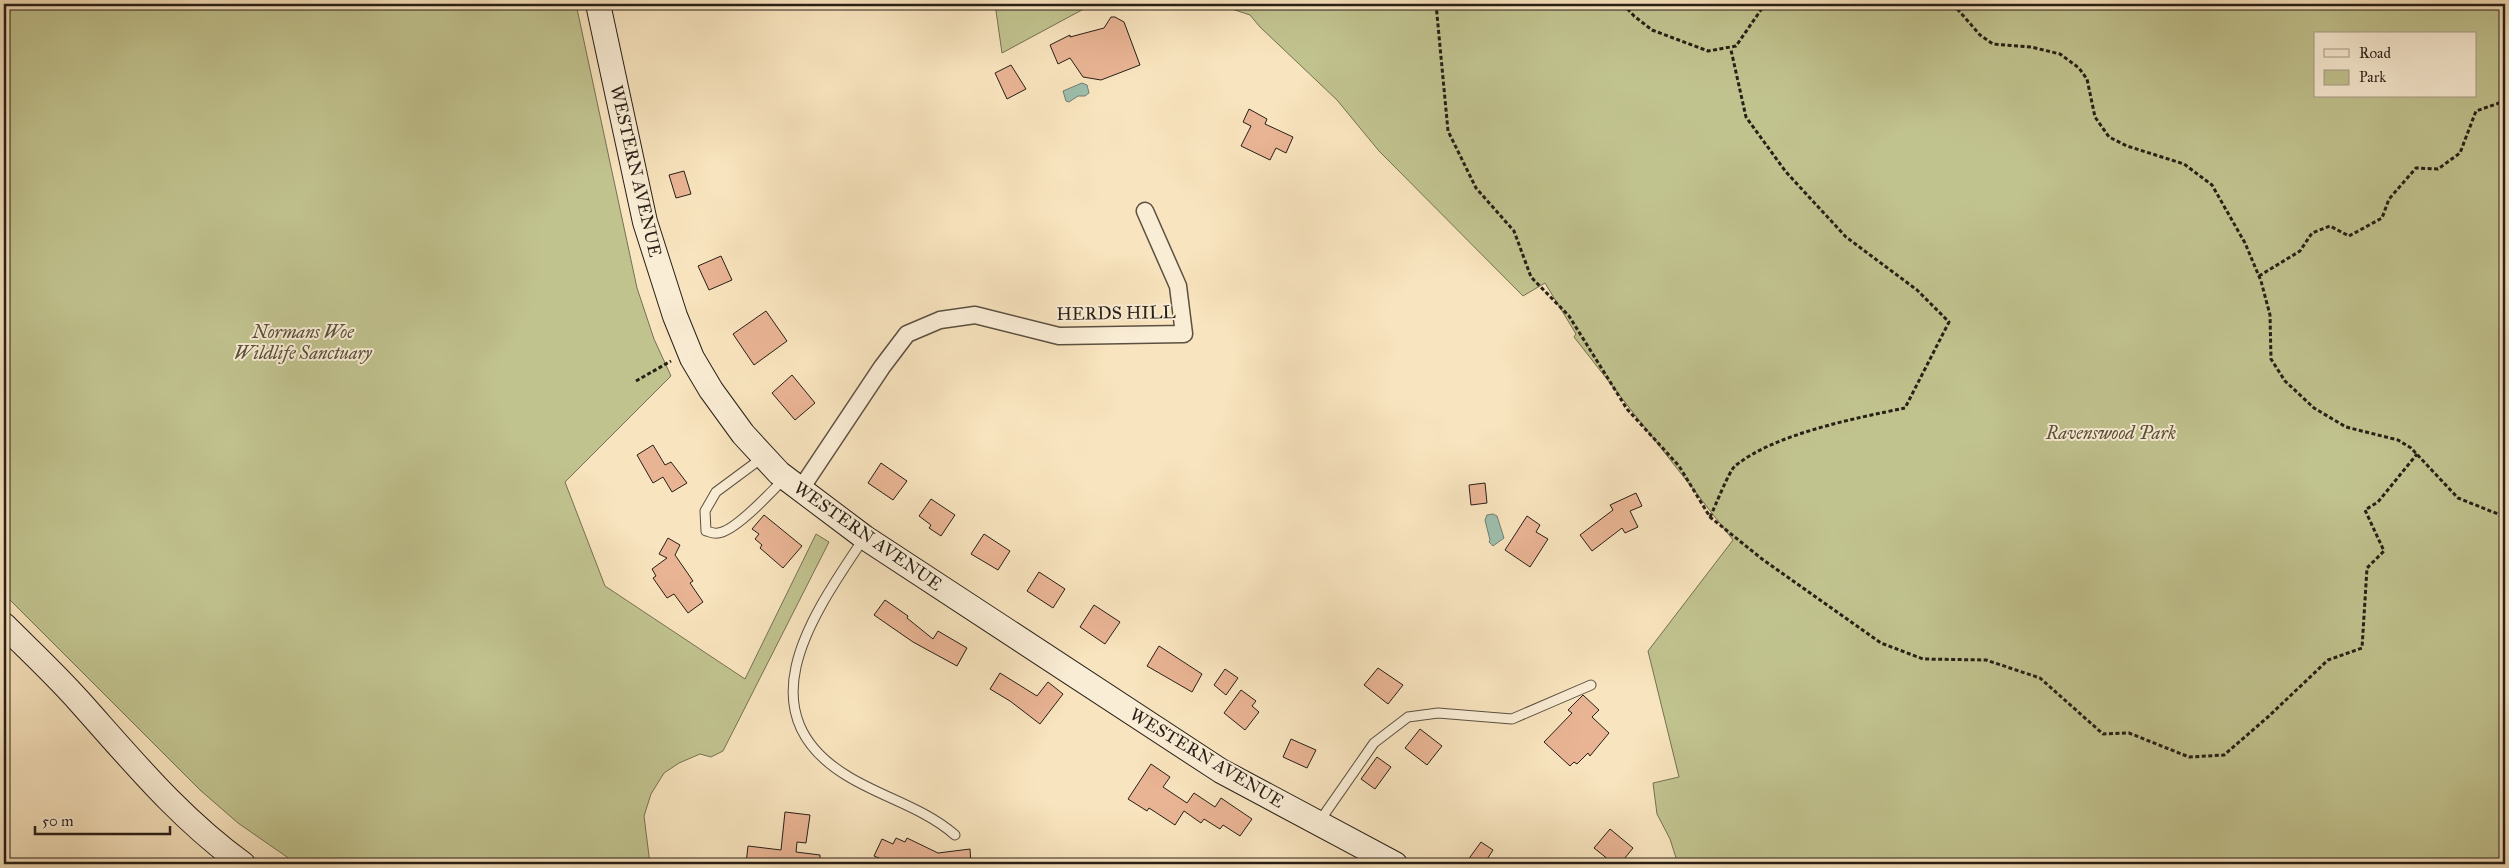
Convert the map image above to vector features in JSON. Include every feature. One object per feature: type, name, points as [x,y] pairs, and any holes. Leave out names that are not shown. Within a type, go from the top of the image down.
[{"type":"main road","name":"WESTERN AVENUE","points":[[598,4],[645,222],[675,316],[689,350],[710,390],[743,434],[792,484],[864,537],[1221,771],[1395,864]]},
{"type":"main road","points":[[4,625],[77,699],[151,784],[210,840],[243,864]]},
{"type":"street","name":"HERDS HILL","points":[[792,484],[907,334],[940,320],[975,315],[1058,336],[1184,334],[1178,286],[1145,211]]},
{"type":"lane","points":[[764,456],[716,492],[704,511],[706,531],[718,534],[727,531],[754,509],[792,484]]},
{"type":"lane","points":[[864,537],[821,606],[800,653],[792,678],[793,711],[803,733],[827,762],[865,786],[933,818],[955,835]]},
{"type":"lane","points":[[1318,823],[1374,743],[1408,718],[1438,714],[1512,719],[1592,685]]},
{"type":"path","points":[[1436,4],[1448,131],[1476,188],[1514,231],[1531,277],[1569,316],[1627,409],[1679,466],[1710,517],[1762,559],[1881,643],[1923,659],[1986,660],[2040,678],[2103,734],[2129,733],[2189,756],[2224,755],[2269,716],[2328,660],[2362,648],[2367,568],[2384,551],[2365,510],[2378,502],[2417,454]]},
{"type":"path","points":[[1624,4],[1634,16],[1652,30],[1708,50],[1736,46],[1765,4]]},
{"type":"path","points":[[1952,4],[1980,35],[1993,44],[2031,47],[2060,54],[2079,68],[2087,79],[2095,117],[2109,137],[2127,146],[2184,164],[2212,185],[2245,243],[2259,276],[2270,314],[2271,358],[2285,381],[2314,408],[2346,427],[2398,440],[2417,454],[2458,498],[2498,514],[2505,520]]},
{"type":"path","points":[[1710,517],[1734,466],[1778,441],[1856,418],[1904,408],[1949,322],[1917,290],[1846,237],[1786,172],[1746,117],[1731,50]]},
{"type":"path","points":[[2259,276],[2300,251],[2312,233],[2330,226],[2349,236],[2382,218],[2389,199],[2416,168],[2438,169],[2460,153],[2476,111],[2505,101]]},
{"type":"path","points":[[636,382],[689,350]]},
{"type":"green space","name":"Normans Woe Wildlife Sanctuary","points":[[4,4],[576,4],[637,288],[654,339],[671,376],[565,482],[605,586],[745,679],[816,534],[829,542],[723,751],[711,757],[700,754],[679,763],[664,773],[651,794],[644,816],[650,864],[297,864],[238,823],[200,790],[4,594]]},
{"type":"green space","points":[[995,4],[1093,4],[1002,53]]},
{"type":"green space","name":"Ravenswood Park","points":[[1217,4],[2505,4],[2505,864],[1678,864],[1670,839],[1657,814],[1653,783],[1679,777],[1648,651],[1733,540],[1574,337],[1576,334],[1545,283],[1523,296],[1379,151],[1337,100],[1260,27],[1250,15]]},
{"type":"shaded area","points":[[1082,83],[1087,85],[1089,93],[1085,96],[1078,96],[1069,102],[1066,101],[1063,91]]},
{"type":"shaded area","points":[[1493,514],[1497,516],[1504,538],[1493,546],[1489,542],[1485,520],[1487,515]]},
{"type":"building","points":[[1111,17],[1124,22],[1140,65],[1101,80],[1083,77],[1070,58],[1058,64],[1050,45],[1070,35],[1070,37],[1104,28]]},
{"type":"building","points":[[1011,65],[1026,89],[1007,99],[995,73]]},
{"type":"building","points":[[1249,109],[1267,119],[1265,124],[1293,137],[1286,153],[1276,148],[1270,160],[1241,146],[1251,126],[1243,122]]},
{"type":"building","points":[[684,171],[691,194],[676,198],[669,175]]},
{"type":"building","points":[[721,256],[732,280],[709,290],[698,266]]},
{"type":"building","points":[[766,311],[787,341],[754,365],[733,334]]},
{"type":"building","points":[[792,375],[815,403],[795,420],[772,393]]},
{"type":"building","points":[[653,445],[665,465],[671,462],[687,483],[672,492],[663,477],[653,483],[637,455]]},
{"type":"building","points":[[881,463],[907,481],[893,500],[868,483]]},
{"type":"building","points":[[1485,483],[1487,503],[1471,505],[1469,485]]},
{"type":"building","points":[[1636,493],[1642,506],[1630,511],[1638,527],[1625,533],[1622,528],[1592,551],[1580,535],[1613,510],[1610,505]]},
{"type":"building","points":[[931,499],[955,515],[941,536],[929,528],[931,525],[919,516]]},
{"type":"building","points":[[764,515],[802,546],[783,568],[760,548],[762,545],[755,539],[759,534],[752,529]]},
{"type":"building","points":[[1527,516],[1540,525],[1536,532],[1548,539],[1530,567],[1505,550]]},
{"type":"building","points":[[984,534],[1010,551],[998,570],[971,554]]},
{"type":"building","points":[[668,538],[680,545],[675,555],[693,581],[690,583],[703,602],[688,613],[674,594],[667,598],[653,578],[656,576],[652,569],[667,558],[659,554]]},
{"type":"building","points":[[1039,572],[1065,589],[1053,608],[1027,591]]},
{"type":"building","points":[[885,600],[908,616],[907,618],[933,639],[938,631],[967,648],[957,666],[913,642],[874,615]]},
{"type":"building","points":[[1094,605],[1120,622],[1105,644],[1080,627]]},
{"type":"building","points":[[1159,646],[1202,674],[1192,692],[1147,666]]},
{"type":"building","points":[[1378,668],[1403,685],[1388,704],[1364,685]]},
{"type":"building","points":[[1225,669],[1238,678],[1226,695],[1214,685]]},
{"type":"building","points":[[1000,673],[1037,696],[1048,682],[1063,694],[1040,724],[1010,701],[990,689]]},
{"type":"building","points":[[1241,690],[1256,701],[1252,706],[1259,712],[1245,730],[1224,713]]},
{"type":"building","points":[[1583,695],[1599,710],[1592,717],[1609,733],[1590,756],[1588,753],[1577,764],[1574,762],[1570,766],[1544,742],[1572,713],[1568,710]]},
{"type":"building","points":[[1420,729],[1442,746],[1427,765],[1405,748]]},
{"type":"building","points":[[1291,739],[1316,750],[1307,768],[1283,757]]},
{"type":"building","points":[[1377,757],[1391,767],[1375,789],[1361,779]]},
{"type":"building","points":[[1151,764],[1170,777],[1163,787],[1187,803],[1194,793],[1215,807],[1221,798],[1252,819],[1240,836],[1223,825],[1220,829],[1204,819],[1201,823],[1184,811],[1175,825],[1149,808],[1147,811],[1128,799]]},
{"type":"building","points":[[785,812],[810,815],[806,843],[797,842],[796,852],[820,855],[820,864],[746,864],[748,846],[781,850]]},
{"type":"building","points":[[1610,829],[1633,848],[1620,864],[1614,864],[1594,848]]},
{"type":"building","points":[[896,838],[905,842],[907,838],[938,853],[970,849],[971,864],[893,864],[874,856],[882,839],[893,844]]},
{"type":"building","points":[[1481,842],[1493,850],[1484,864],[1465,864]]}]
